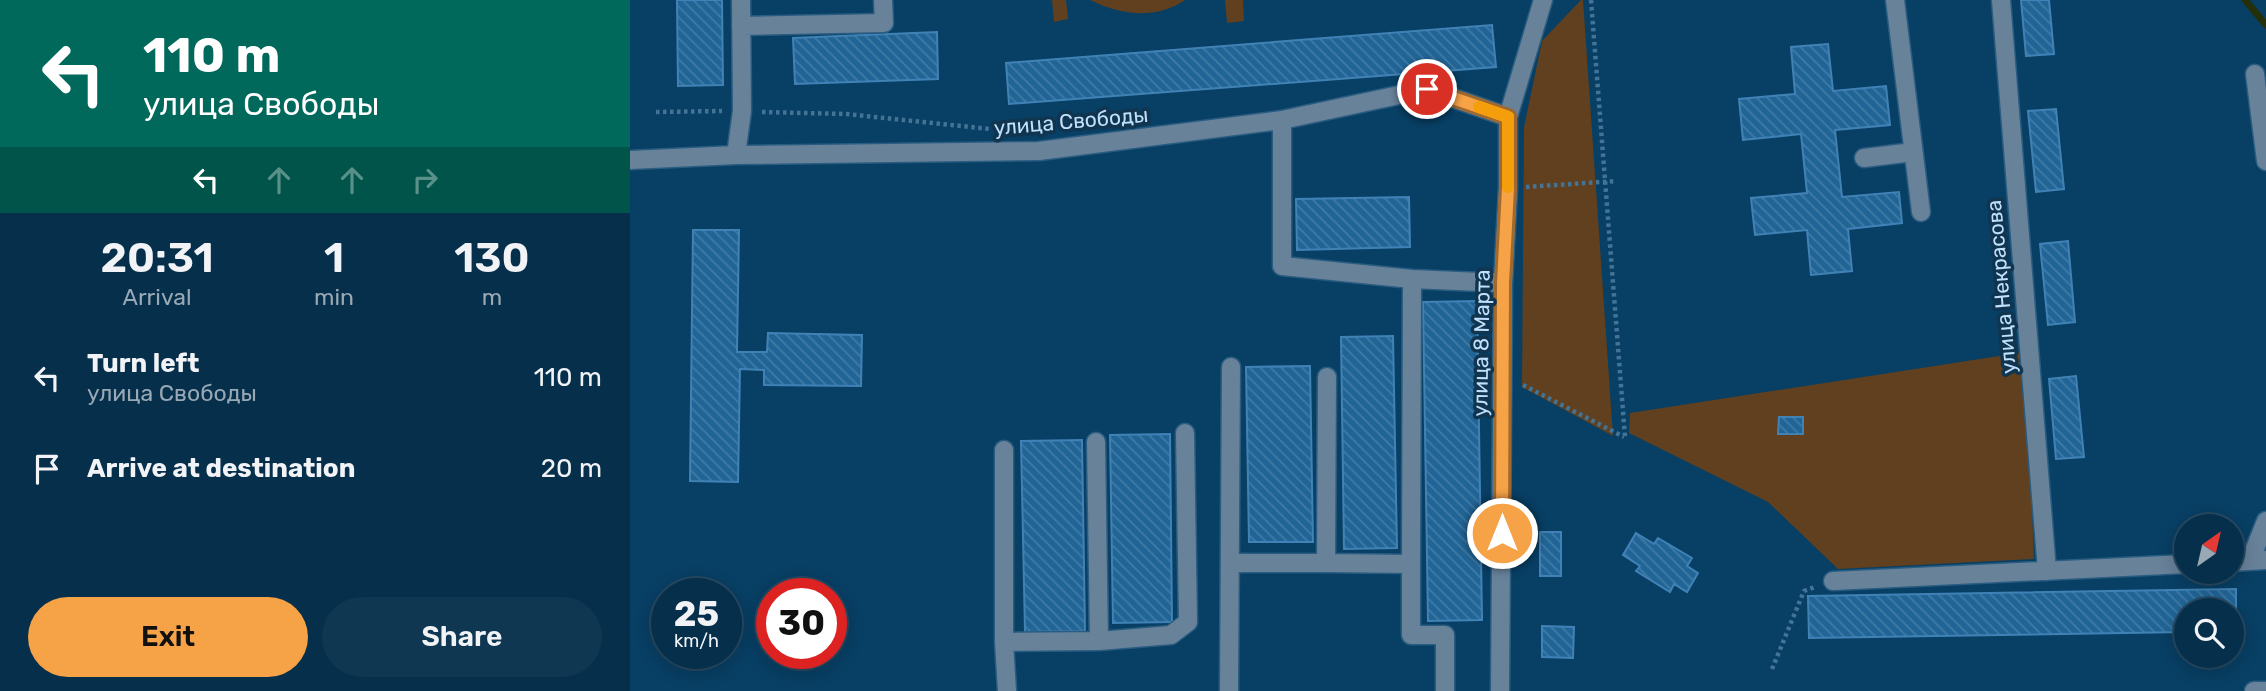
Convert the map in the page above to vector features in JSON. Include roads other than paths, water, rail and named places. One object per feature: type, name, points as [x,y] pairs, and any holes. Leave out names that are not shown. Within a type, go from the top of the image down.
[{"type":"street","points":[[736,155],[742,111],[741,0]]},
{"type":"street","points":[[741,26],[884,23],[883,0]]},
{"type":"street","name":"улица 8 Марта","points":[[1500,691],[1503,283],[1508,188],[1508,117],[1543,0]]},
{"type":"street","points":[[1895,0],[1921,212]]},
{"type":"street","name":"улица Некрасова","points":[[2001,0],[2047,571]]},
{"type":"street","points":[[2255,74],[2266,161]]},
{"type":"street","name":"улица Свободы","points":[[630,160],[736,155],[1038,151],[1282,120],[1427,89],[1508,117]]},
{"type":"street","points":[[1282,120],[1282,266],[1412,279],[1503,283]]},
{"type":"street","points":[[1864,158],[1913,152]]},
{"type":"street","points":[[1412,279],[1411,635],[1445,635],[1445,691]]},
{"type":"street","points":[[1229,691],[1231,367]]},
{"type":"street","points":[[1326,563],[1327,377]]},
{"type":"street","points":[[1004,642],[1099,641],[1171,635],[1188,622],[1185,433]]},
{"type":"street","points":[[1096,442],[1099,641]]},
{"type":"street","points":[[1004,450],[1004,642],[1007,691]]},
{"type":"street","points":[[2258,561],[2266,521]]},
{"type":"street","points":[[1230,563],[1411,564]]},
{"type":"street","points":[[1833,581],[2174,565]]},
{"type":"street","points":[[2254,691],[2266,691]]},
{"type":"waterway","points":[[2245,0],[2266,25]]}]
